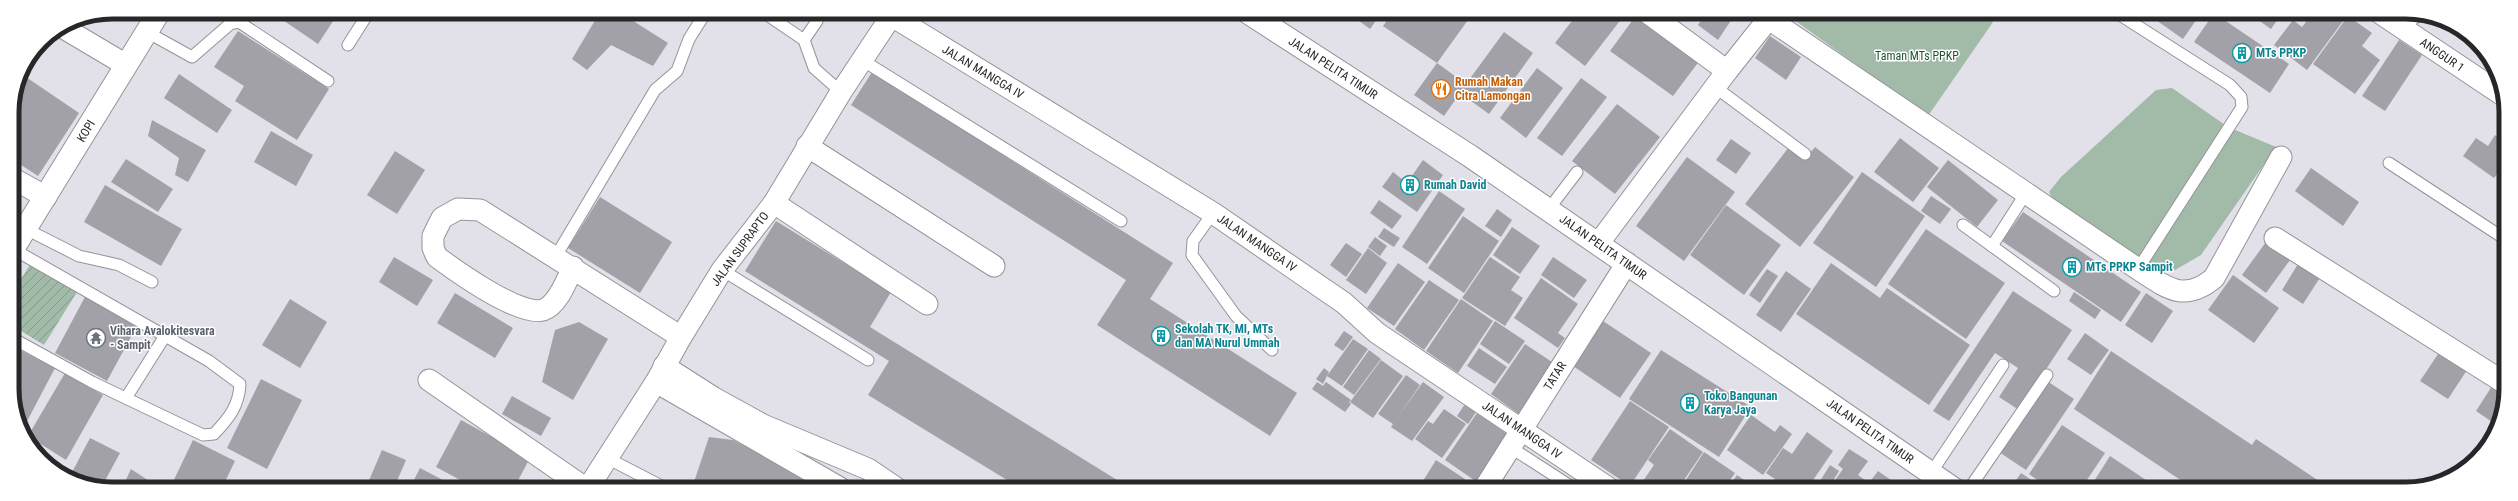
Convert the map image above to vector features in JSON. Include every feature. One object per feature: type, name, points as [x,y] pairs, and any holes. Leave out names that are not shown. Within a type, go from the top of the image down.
[{"type":"street","name":"KOPI","points":[[19,240],[155,19]]},
{"type":"street","name":"JALAN SUPRAPTO","points":[[592,482],[609,459],[722,270],[774,203],[807,146],[890,19]]},
{"type":"street","name":"JALAN MANGGA IV","points":[[901,19],[1213,213],[1344,303],[1377,333],[1516,438],[1597,482]]},
{"type":"street","name":"JALAN PELITA TIMUR","points":[[1258,19],[1470,156],[1944,482]]},
{"type":"street","points":[[1655,19],[1721,79]]},
{"type":"street","points":[[1598,244],[1721,79],[1769,19]]},
{"type":"street","points":[[1775,19],[2164,287],[2176,291],[2192,292],[2202,288],[2214,278],[2281,157]]},
{"type":"street","name":"ANGGUR 1","points":[[2389,19],[2496,91]]},
{"type":"street","points":[[67,30],[126,65]]},
{"type":"street","points":[[807,146],[994,266]]},
{"type":"street","points":[[19,182],[46,197]]},
{"type":"street","points":[[774,203],[927,304]]},
{"type":"street","points":[[573,267],[566,284],[552,304],[543,310],[530,310],[488,291],[437,257],[433,248],[433,236],[442,218],[458,209],[465,208],[480,210],[556,256],[573,267],[681,337]]},
{"type":"street","points":[[2275,238],[2499,379]]},
{"type":"street","name":"TATAR","points":[[1488,482],[1627,263]]},
{"type":"street","points":[[660,374],[831,482]]},
{"type":"street","points":[[660,374],[714,398],[763,425],[868,469],[887,482]]},
{"type":"street","points":[[429,380],[576,482]]},
{"type":"lane","points":[[348,45],[365,19]]},
{"type":"lane","points":[[556,256],[655,90],[677,71],[689,39],[702,19]]},
{"type":"lane","points":[[773,19],[804,40],[814,68],[841,92]]},
{"type":"lane","points":[[804,40],[817,19]]},
{"type":"lane","points":[[2126,19],[2230,85],[2242,97],[2242,107],[2138,269]]},
{"type":"lane","points":[[2402,28],[2413,20]]},
{"type":"lane","points":[[147,32],[192,57],[230,24],[239,22],[328,81]]},
{"type":"lane","points":[[862,60],[1122,221]]},
{"type":"lane","points":[[1721,79],[1805,154]]},
{"type":"lane","points":[[2389,163],[2499,236]]},
{"type":"lane","points":[[1548,210],[1577,172]]},
{"type":"lane","points":[[1992,246],[2026,193]]},
{"type":"lane","points":[[1213,213],[1193,241],[1192,254],[1236,316],[1272,350]]},
{"type":"lane","points":[[1963,226],[2054,291]]},
{"type":"lane","points":[[26,229],[79,256],[119,265],[152,282]]},
{"type":"lane","points":[[19,252],[209,361],[240,384],[239,400],[214,434],[203,435],[126,398],[19,342]]},
{"type":"lane","points":[[722,270],[868,360]]},
{"type":"lane","points":[[126,398],[165,336]]},
{"type":"lane","points":[[1932,473],[2003,365]]},
{"type":"lane","points":[[1974,482],[2047,374]]},
{"type":"lane","points":[[1516,438],[1568,482]]},
{"type":"lane","points":[[609,459],[653,482]]},
{"type":"green space","name":"Taman MTs PPKP","points":[[1793,19],[1988,19],[1993,22],[1928,116]]},
{"type":"green space","points":[[2172,88],[2228,127],[2276,147],[2201,255],[2175,270],[2151,270],[2058,211],[2049,192],[2061,177],[2156,90]]},
{"type":"green space","points":[[31,263],[77,292],[44,345],[19,330],[19,282]]},
{"type":"building","points":[[281,19],[334,19],[318,44]]},
{"type":"building","points":[[596,19],[630,19],[668,43],[653,66],[611,45],[587,70],[572,59]]},
{"type":"building","points":[[1356,19],[1377,19],[1370,29]]},
{"type":"building","points":[[1388,19],[1469,19],[1437,63],[1383,26]]},
{"type":"building","points":[[1573,19],[1621,19],[1585,66],[1555,43]]},
{"type":"building","points":[[1633,19],[1644,19],[1700,60],[1673,96],[1610,51]]},
{"type":"building","points":[[1702,19],[1732,19],[1718,40],[1698,25]]},
{"type":"building","points":[[2155,19],[2197,19],[2183,39]]},
{"type":"building","name":"MTs PPKP","points":[[2210,19],[2223,19],[2289,64],[2270,93],[2194,42]]},
{"type":"building","points":[[2257,19],[2278,19],[2271,29]]},
{"type":"building","points":[[2308,19],[2340,19],[2343,21],[2307,70],[2274,45],[2293,20],[2302,27]]},
{"type":"building","points":[[2346,19],[2352,19],[2372,33],[2362,46],[2380,60],[2355,94],[2313,64]]},
{"type":"building","points":[[238,31],[329,89],[297,140],[235,101],[244,86],[214,67]]},
{"type":"building","points":[[1504,32],[1533,53],[1489,114],[1460,93],[1444,116],[1414,95],[1437,63],[1466,84]]},
{"type":"building","points":[[1770,36],[1801,57],[1786,80],[1755,58]]},
{"type":"building","points":[[2399,40],[2422,55],[2385,111],[2362,96]]},
{"type":"building","points":[[1537,68],[1563,88],[1526,138],[1500,118]]},
{"type":"building","points":[[872,72],[1173,263],[1150,299],[1297,393],[1270,436],[1097,325],[1126,280],[851,105]]},
{"type":"building","points":[[179,74],[232,110],[217,133],[164,98]]},
{"type":"building","points":[[26,77],[79,113],[38,176],[19,164],[19,112],[22,88]]},
{"type":"building","points":[[1581,78],[1607,97],[1562,156],[1537,138]]},
{"type":"building","points":[[1617,104],[1660,137],[1615,194],[1572,161]]},
{"type":"building","points":[[152,120],[206,150],[188,182],[175,175],[179,158],[148,136]]},
{"type":"building","points":[[271,131],[313,155],[296,186],[254,162]]},
{"type":"building","points":[[2495,135],[2499,138],[2499,172],[2494,178],[2463,156],[2476,138],[2488,146]]},
{"type":"building","points":[[1900,138],[1939,168],[1913,202],[1874,172]]},
{"type":"building","points":[[1731,139],[1751,153],[1736,174],[1716,160]]},
{"type":"building","points":[[1789,147],[1805,159],[1815,147],[1854,177],[1800,247],[1745,204]]},
{"type":"building","points":[[395,151],[425,170],[397,214],[367,195]]},
{"type":"building","points":[[1687,157],[1735,192],[1684,261],[1636,226]]},
{"type":"building","points":[[126,159],[173,189],[158,212],[111,182]]},
{"type":"building","name":"Rumah David","points":[[1423,160],[1443,175],[1417,212],[1382,187],[1393,172],[1407,183]]},
{"type":"building","points":[[1948,160],[1998,200],[1977,227],[1927,187]]},
{"type":"building","points":[[2311,168],[2359,202],[2343,226],[2295,191]]},
{"type":"building","points":[[1862,172],[1925,216],[1876,287],[1813,243]]},
{"type":"building","points":[[105,185],[182,229],[161,266],[84,222]]},
{"type":"building","points":[[1439,191],[1465,209],[1427,264],[1402,247]]},
{"type":"building","points":[[1931,196],[1951,209],[1940,224],[1921,211]]},
{"type":"building","points":[[600,197],[672,242],[640,293],[568,248]]},
{"type":"building","points":[[1379,200],[1402,216],[1392,229],[1370,213]]},
{"type":"building","points":[[1726,205],[1781,245],[1744,295],[1690,255]]},
{"type":"building","points":[[1497,209],[1512,220],[1501,237],[1485,226]]},
{"type":"building","name":"MTs PPKP Sampit","points":[[2023,212],[2141,292],[2121,322],[2002,241]]},
{"type":"building","points":[[1463,216],[1499,241],[1464,293],[1428,268]]},
{"type":"building","points":[[776,221],[891,292],[870,327],[1120,482],[1010,482],[868,395],[889,361],[745,271]]},
{"type":"building","points":[[1512,227],[1540,246],[1520,274],[1493,255]]},
{"type":"building","points":[[1384,228],[1400,238],[1394,247],[1378,237]]},
{"type":"building","points":[[1926,229],[2005,283],[1966,339],[1888,284]]},
{"type":"building","points":[[1375,237],[1387,246],[1380,256],[1368,247]]},
{"type":"building","points":[[2266,242],[2290,260],[2266,293],[2242,275]]},
{"type":"building","points":[[1346,243],[1362,254],[1346,277],[1330,265]]},
{"type":"building","points":[[1368,248],[1387,263],[1366,294],[1346,280]]},
{"type":"building","points":[[394,257],[433,280],[417,306],[379,282]]},
{"type":"building","points":[[1490,257],[1520,277],[1511,290],[1523,298],[1505,326],[1462,298]]},
{"type":"building","points":[[1553,257],[1587,280],[1574,298],[1541,275]]},
{"type":"building","points":[[2301,259],[2323,273],[2303,304],[2282,290]]},
{"type":"building","points":[[1398,263],[1425,282],[1394,326],[1367,308]]},
{"type":"building","points":[[1831,263],[1880,298],[1887,288],[1970,345],[1929,405],[1796,314]]},
{"type":"building","points":[[1767,269],[1778,276],[1760,303],[1749,295]]},
{"type":"building","points":[[1786,271],[1811,289],[1781,332],[1756,315]]},
{"type":"building","points":[[2233,275],[2279,308],[2254,343],[2208,310]]},
{"type":"building","points":[[1541,278],[1578,304],[1558,333],[1565,338],[1558,348],[1514,318]]},
{"type":"building","points":[[1429,280],[1459,300],[1424,350],[1395,329]]},
{"type":"building","points":[[2013,291],[2072,330],[2019,410],[1999,397],[2018,368],[1995,353],[1949,421],[1933,411]]},
{"type":"building","points":[[2074,292],[2101,310],[2095,319],[2069,301]]},
{"type":"building","points":[[455,293],[513,328],[495,358],[437,323]]},
{"type":"building","points":[[2146,293],[2173,311],[2152,343],[2125,325]]},
{"type":"building","name":"Vihara Avalokitesvara - Sampit","points":[[86,295],[138,324],[107,381],[55,353]]},
{"type":"building","points":[[290,299],[327,322],[300,368],[262,345]]},
{"type":"building","points":[[1461,299],[1493,321],[1458,373],[1426,351]]},
{"type":"building","points":[[1495,321],[1525,341],[1509,364],[1480,344]]},
{"type":"building","points":[[1603,321],[1651,353],[1620,398],[1573,366]]},
{"type":"building","points":[[579,322],[608,339],[573,400],[542,382],[555,330]]},
{"type":"building","points":[[1344,331],[1353,337],[1343,351],[1334,345]]},
{"type":"building","points":[[2085,333],[2109,350],[2091,375],[2067,359]]},
{"type":"building","points":[[1353,339],[1368,349],[1342,386],[1327,376]]},
{"type":"building","points":[[1525,344],[1555,364],[1520,415],[1491,394]]},
{"type":"building","points":[[1479,348],[1507,367],[1495,384],[1467,366]]},
{"type":"building","points":[[2442,348],[2469,367],[2448,399],[2420,381]]},
{"type":"building","points":[[19,350],[55,368],[26,424],[19,395]]},
{"type":"building","points":[[1369,350],[1381,359],[1354,395],[1343,387]]},
{"type":"building","name":"Toko Bangunan Karya Jaya","points":[[1661,350],[1751,407],[1719,457],[1629,399]]},
{"type":"building","points":[[2111,351],[2252,445],[2256,439],[2320,482],[2184,482],[2074,409]]},
{"type":"building","points":[[1381,360],[1403,376],[1373,418],[1350,402]]},
{"type":"building","points":[[1324,368],[1329,372],[1323,384],[1316,379]]},
{"type":"building","points":[[65,373],[103,395],[66,460],[33,439],[30,433]]},
{"type":"building","points":[[1406,375],[1420,385],[1398,417],[1423,382],[1444,397],[1412,441],[1391,427],[1393,424],[1378,414]]},
{"type":"building","points":[[261,379],[302,400],[267,469],[227,448]]},
{"type":"building","points":[[2047,381],[2074,399],[2026,470],[1999,452]]},
{"type":"building","points":[[1317,382],[1323,386],[1326,382],[1351,400],[1349,402],[1351,404],[1345,412],[1312,389]]},
{"type":"building","points":[[2494,383],[2499,386],[2497,407],[2493,422],[2476,411]]},
{"type":"building","points":[[512,396],[551,418],[541,436],[502,414]]},
{"type":"building","points":[[1630,401],[1669,427],[1633,482],[1624,482],[1591,460]]},
{"type":"building","points":[[1465,404],[1476,412],[1468,424],[1457,416]]},
{"type":"building","points":[[1444,409],[1466,424],[1442,458],[1415,439],[1428,421],[1433,424]]},
{"type":"building","points":[[1477,413],[1510,436],[1477,482],[1445,460]]},
{"type":"building","points":[[1751,415],[1775,432],[1780,425],[1792,434],[1763,475],[1727,450]]},
{"type":"building","points":[[461,420],[530,458],[517,482],[464,482],[436,467]]},
{"type":"building","points":[[2062,425],[2105,453],[2086,482],[2040,482],[2029,474]]},
{"type":"building","points":[[1670,429],[1703,452],[1683,482],[1644,482],[1643,481],[1654,465],[1648,460]]},
{"type":"building","points":[[1807,432],[1833,451],[1812,482],[1773,482],[1775,479],[1766,473],[1783,448],[1792,454]]},
{"type":"building","points":[[709,437],[733,440],[794,472],[805,482],[694,482]]},
{"type":"building","points":[[90,438],[120,453],[105,481],[88,479],[72,473]]},
{"type":"building","points":[[193,440],[235,461],[225,482],[173,482]]},
{"type":"building","points":[[1849,449],[1868,461],[1858,475],[1868,482],[1834,482],[1843,469],[1838,465]]},
{"type":"building","points":[[382,450],[406,460],[397,482],[368,482]]},
{"type":"building","points":[[1704,452],[1735,473],[1729,482],[1685,482]]},
{"type":"building","points":[[2110,456],[2146,480],[2145,482],[2093,482]]},
{"type":"building","points":[[1436,460],[1465,479],[1463,482],[1422,482]]},
{"type":"building","points":[[1830,465],[1839,471],[1832,482],[1819,482]]},
{"type":"building","points":[[420,468],[447,482],[413,482]]},
{"type":"building","points":[[131,469],[151,482],[125,482]]},
{"type":"building","points":[[1878,471],[1894,482],[1870,482]]},
{"type":"building","points":[[2021,473],[2034,482],[2015,482]]},
{"type":"building","points":[[1737,475],[1747,482],[1732,482]]},
{"type":"place","name":"MTs PPKP","points":[[2242,53]]},
{"type":"place","name":"Rumah Makan Citra Lamongan","points":[[1441,89]]},
{"type":"place","name":"Rumah David","points":[[1410,185]]},
{"type":"place","name":"MTs PPKP Sampit","points":[[2072,267]]},
{"type":"place","name":"Sekolah TK, MI, MTs dan MA Nurul Ummah","points":[[1161,336]]},
{"type":"place","name":"Vihara Avalokitesvara - Sampit","points":[[96,338]]},
{"type":"place","name":"Toko Bangunan Karya Jaya","points":[[1690,403]]}]
